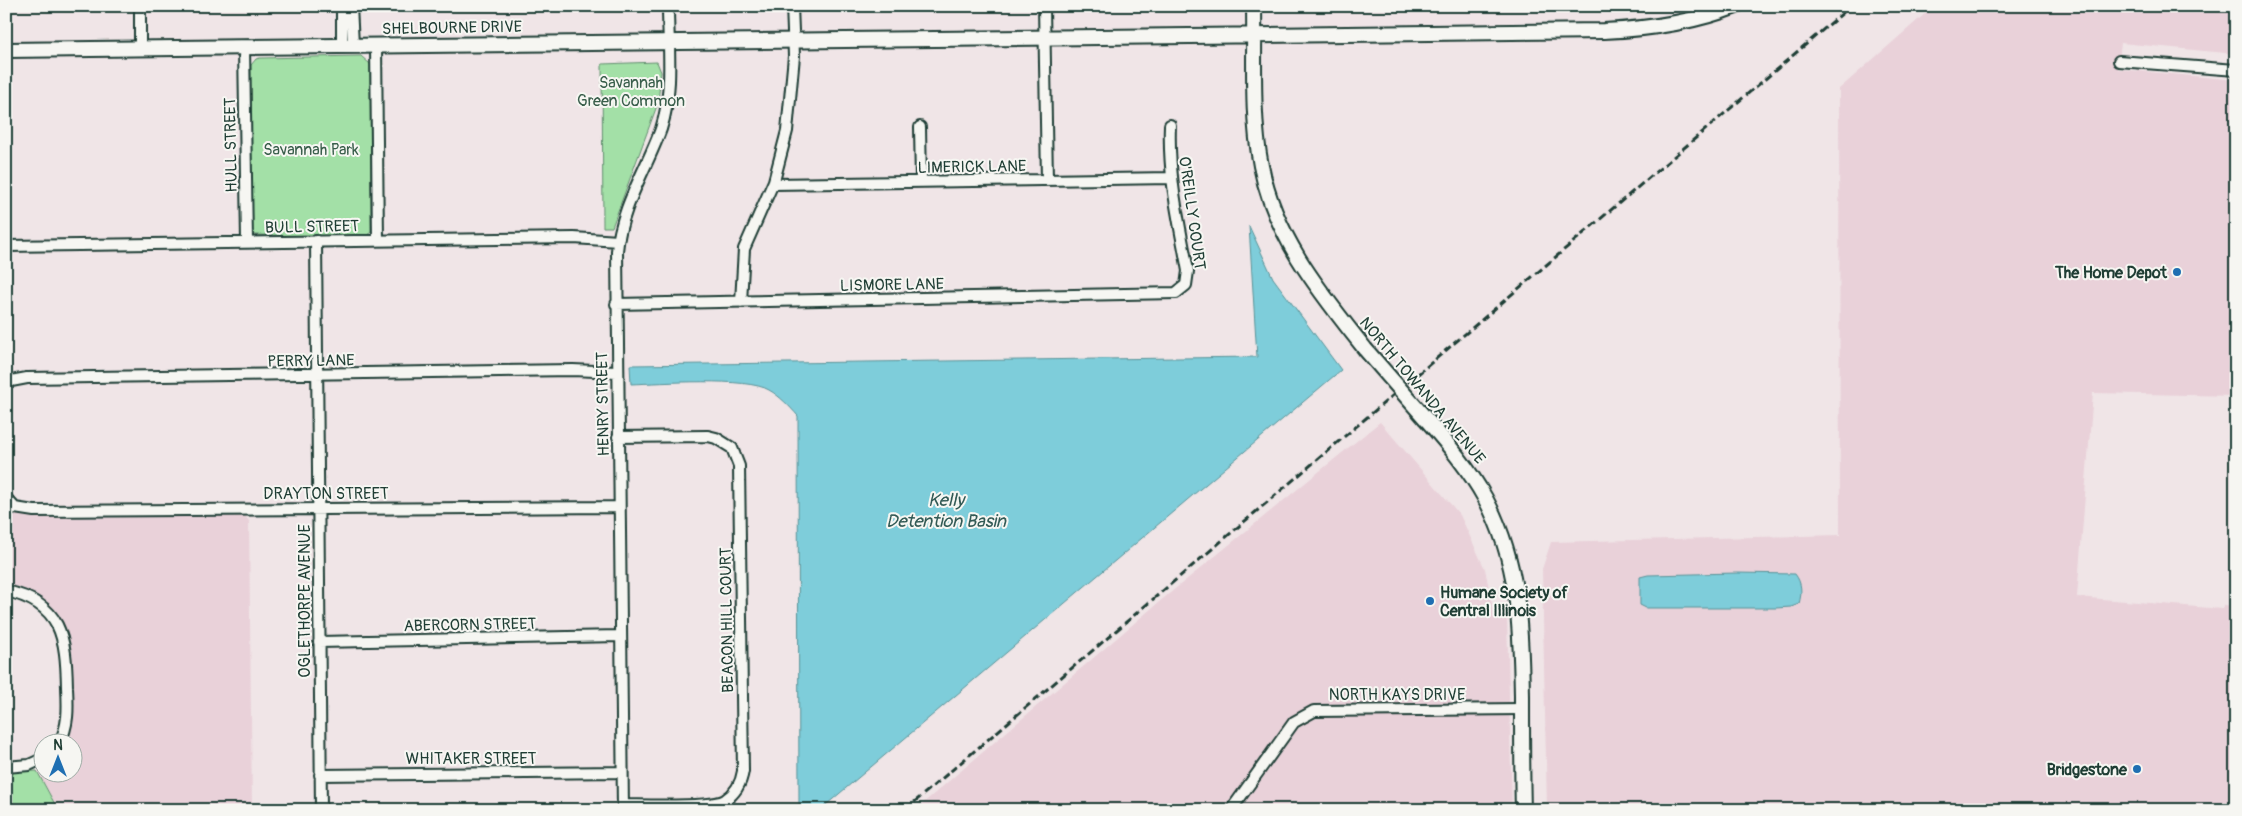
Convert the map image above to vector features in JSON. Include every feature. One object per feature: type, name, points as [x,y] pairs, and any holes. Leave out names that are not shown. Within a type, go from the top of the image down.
[{"type":"main road","name":"NORTH TOWANDA AVENUE","points":[[1254,6],[1257,140],[1261,167],[1274,209],[1290,245],[1310,279],[1365,348],[1449,445],[1485,497],[1498,524],[1509,557],[1519,607],[1523,810]]},
{"type":"main road","name":"SHELBOURNE DRIVE","points":[[6,50],[1630,30],[1682,22],[1736,6]]},
{"type":"street","points":[[140,6],[140,48]]},
{"type":"street","points":[[342,6],[347,45]]},
{"type":"street","points":[[347,45],[351,6]]},
{"type":"street","name":"HENRY STREET","points":[[623,807],[616,304],[618,241],[628,204],[661,127],[669,71],[668,6]]},
{"type":"street","points":[[741,302],[744,249],[773,184],[784,146],[790,113],[793,41],[792,6]]},
{"type":"street","points":[[1044,6],[1047,180]]},
{"type":"street","points":[[376,46],[378,240]]},
{"type":"street","name":"HULL STREET","points":[[244,47],[247,242]]},
{"type":"street","points":[[2119,61],[2236,70]]},
{"type":"street","name":"O'REILLY COURT","points":[[1169,295],[1181,290],[1188,278],[1171,178],[1169,157],[1170,125]]},
{"type":"street","points":[[920,127],[921,182]]},
{"type":"street","name":"LIMERICK LANE","points":[[773,184],[1171,178]]},
{"type":"street","name":"BULL STREET","points":[[6,246],[574,238],[618,241]]},
{"type":"street","name":"OGLETHORPE AVENUE","points":[[316,241],[321,810]]},
{"type":"street","name":"LISMORE LANE","points":[[616,304],[1169,295]]},
{"type":"street","name":"PERRY LANE","points":[[6,382],[27,378],[573,370],[617,372]]},
{"type":"street","name":"BEACON HILL COURT","points":[[618,437],[708,436],[725,442],[737,457],[740,476],[742,780],[732,795],[714,804],[623,807]]},
{"type":"street","name":"DRAYTON STREET","points":[[6,498],[15,508],[34,511],[619,507]]},
{"type":"street","points":[[6,590],[29,598],[47,611],[63,636],[67,663],[68,724],[64,734]]},
{"type":"street","name":"ABERCORN STREET","points":[[319,642],[620,636]]},
{"type":"street","name":"NORTH KAYS DRIVE","points":[[1231,810],[1294,722],[1314,710],[1522,709]]},
{"type":"street","points":[[6,767],[32,764]]},
{"type":"street","name":"WHITAKER STREET","points":[[320,775],[622,772]]},
{"type":"shaded area","name":"Bridgestone","points":[[1934,6],[2236,6],[2236,54],[2121,43],[2118,69],[2236,80],[2236,396],[2093,393],[2077,597],[2222,609],[2224,605],[2236,606],[2236,810],[1547,810],[1542,569],[1551,542],[1840,535],[1839,89]]},
{"type":"shaded area","points":[[1380,422],[1460,515],[1485,569],[1493,609],[1499,617],[1507,618],[1512,810],[915,810],[1159,602]]},
{"type":"shaded area","points":[[6,505],[19,514],[37,518],[245,516],[249,521],[252,810],[57,810],[44,784],[82,784],[82,734],[68,734],[70,724],[71,652],[65,630],[37,595],[19,587],[6,588]]},
{"type":"green space","name":"Savannah Park","points":[[361,56],[370,64],[371,232],[366,236],[254,235],[252,230],[251,65],[256,59],[260,58]]},
{"type":"green space","name":"Savannah Green Common","points":[[657,62],[661,72],[658,103],[612,227],[603,227],[602,64]]},
{"type":"green space","points":[[32,771],[32,784],[44,784],[58,810],[6,810],[6,772]]},
{"type":"water","name":"Kelly Detention Basin","points":[[1249,226],[1273,278],[1341,370],[820,810],[799,810],[798,416],[777,395],[769,390],[743,383],[681,382],[631,384],[630,365],[1257,357]]},
{"type":"water","points":[[1795,574],[1801,588],[1799,604],[1791,607],[1776,608],[1646,608],[1640,605],[1640,577],[1648,575]]},
{"type":"railway","points":[[905,810],[1851,6]]},
{"type":"place","name":"The Home Depot","points":[[2177,272]]},
{"type":"place","name":"Humane Society of Central Illinois","points":[[1430,601]]},
{"type":"place","name":"Bridgestone","points":[[2137,769]]}]
